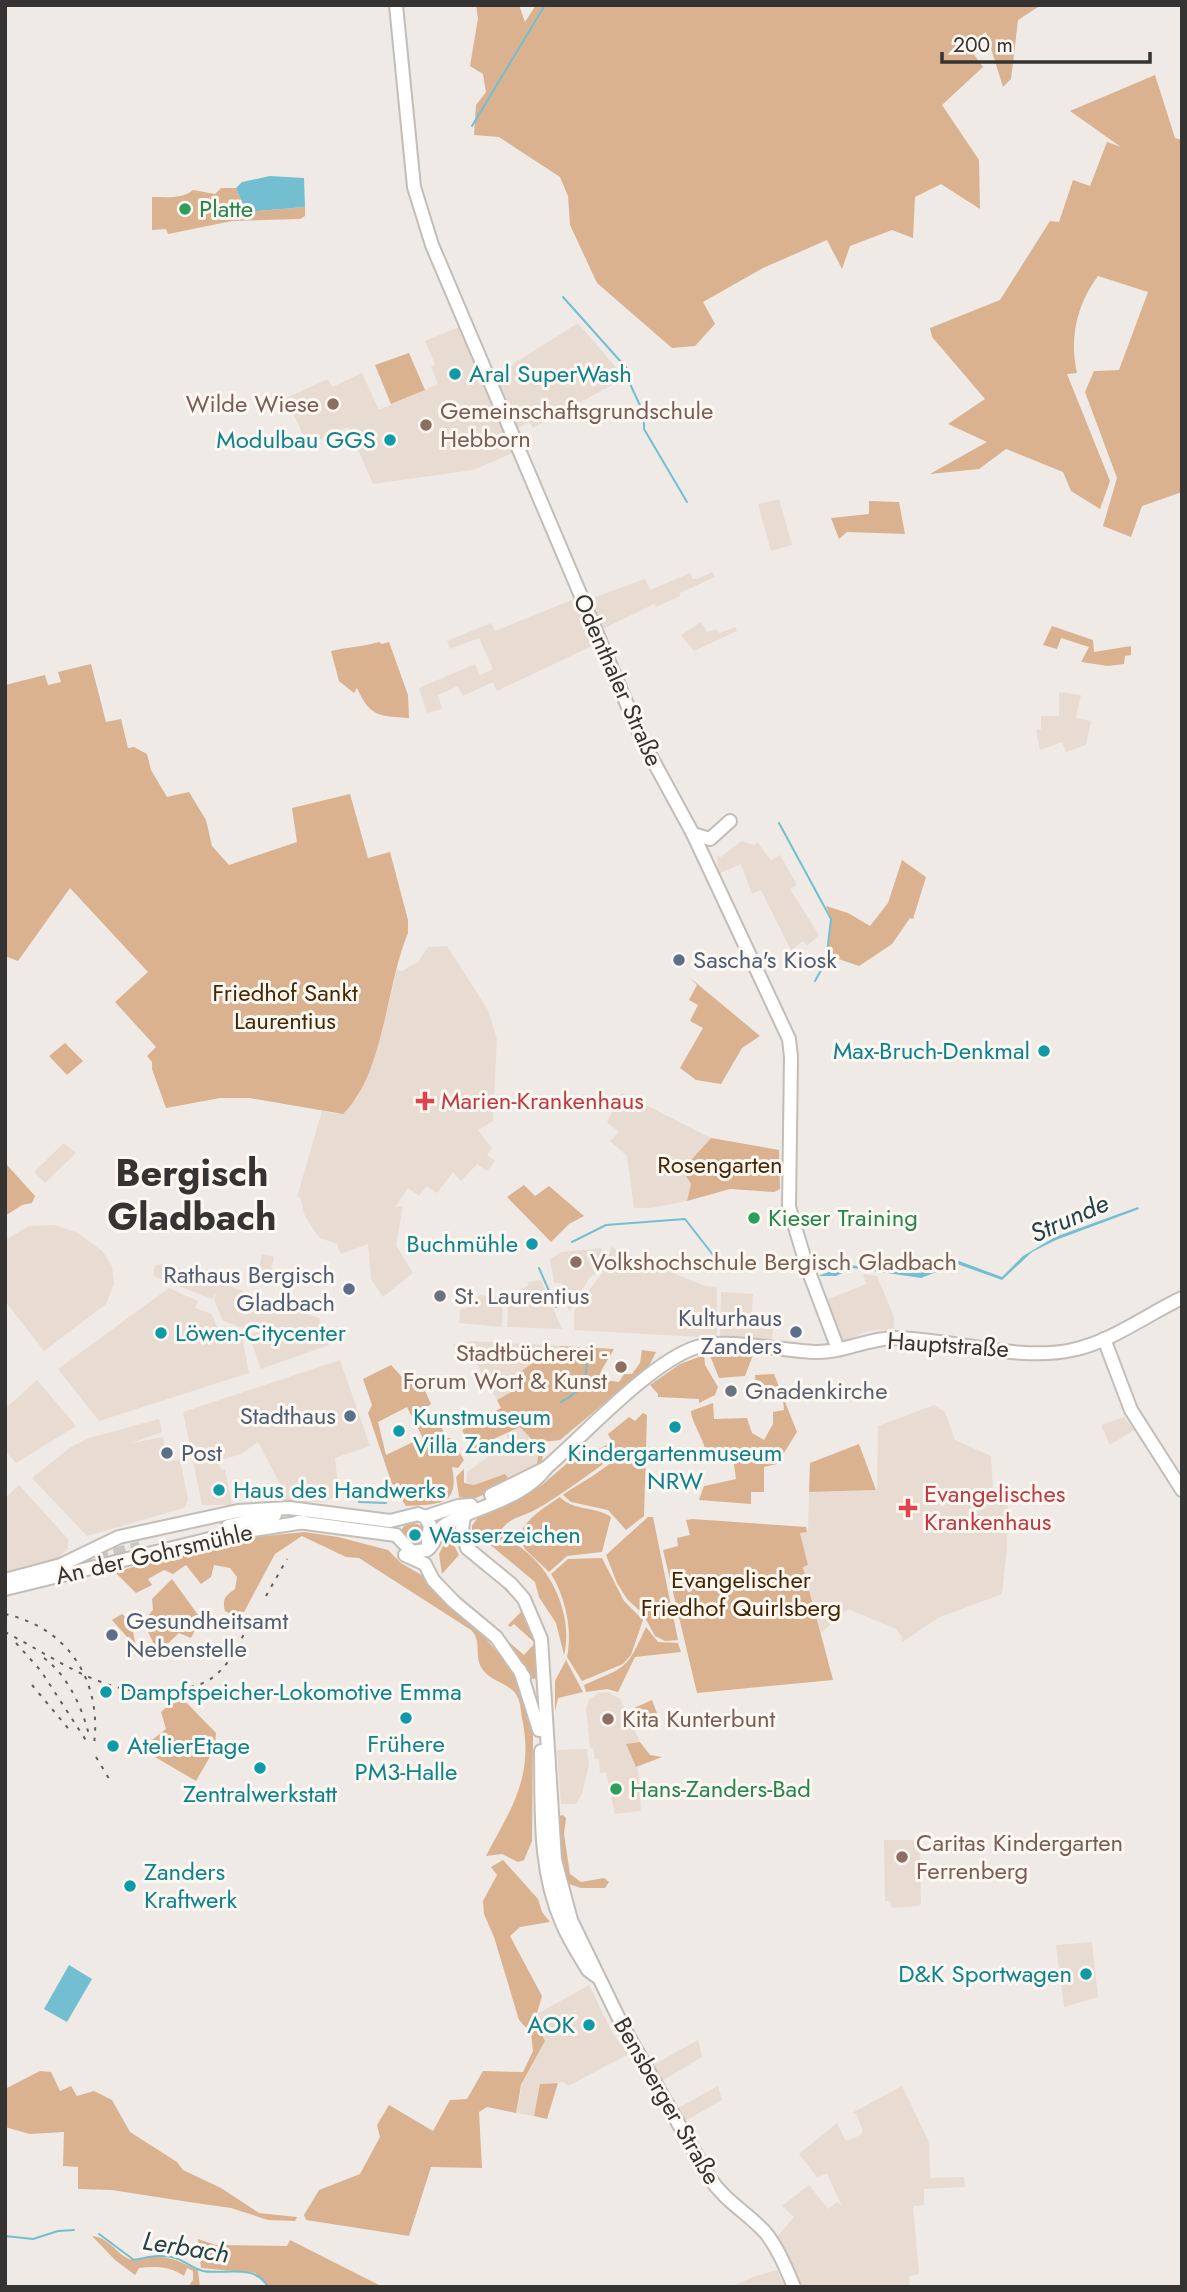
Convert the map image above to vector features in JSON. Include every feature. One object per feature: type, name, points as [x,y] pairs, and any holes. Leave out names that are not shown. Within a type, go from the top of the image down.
[{"type":"main road","name":"Odenthaler Straße","points":[[397,5],[419,207],[468,331],[617,684],[645,746],[693,834],[789,1039],[791,1216],[838,1349]]},
{"type":"main road","points":[[693,834],[710,839],[730,821]]},
{"type":"main road","name":"Hauptstraße","points":[[467,1510],[547,1468],[660,1367],[687,1351],[704,1345],[814,1352],[891,1338],[1055,1352],[1080,1348],[1104,1339],[1182,1298]]},
{"type":"main road","points":[[1104,1339],[1131,1410],[1182,1490]]},
{"type":"main road","points":[[431,1524],[458,1506],[467,1510]]},
{"type":"main road","name":"An der Gohrsmühle","points":[[5,1580],[61,1565],[119,1537],[225,1514],[289,1508],[390,1521],[397,1531]]},
{"type":"main road","points":[[431,1524],[467,1510]]},
{"type":"main road","name":"Bensberger Straße","points":[[467,1510],[465,1541],[474,1556],[511,1584],[534,1619],[543,1658],[555,1860],[564,1899],[595,1965],[596,1976]]},
{"type":"main road","points":[[397,1531],[412,1513],[431,1524]]},
{"type":"main road","points":[[139,1547],[272,1516],[322,1514]]},
{"type":"main road","points":[[255,1520],[397,1531]]},
{"type":"main road","name":"An der Gohrsmühle","points":[[5,1589],[234,1533],[304,1522]]},
{"type":"main road","points":[[397,1531],[412,1552],[422,1555],[434,1543],[431,1524]]},
{"type":"main road","points":[[90,1550],[101,1565]]},
{"type":"main road","name":"Bensberger Straße","points":[[422,1555],[442,1589],[496,1637],[520,1670],[533,1694],[546,1741]]},
{"type":"main road","name":"Bensberger Straße","points":[[520,1670],[533,1702],[540,1737],[540,1801],[545,1860],[556,1908],[569,1938],[588,1970],[596,1976],[709,2177],[720,2193],[775,2245],[794,2287]]},
{"type":"main road","points":[[540,1801],[552,1809]]},
{"type":"shaded area","points":[[578,323],[625,378],[533,428],[529,422],[518,428],[499,383],[508,379],[505,369]]},
{"type":"shaded area","name":"Gemeinschaftsgrundschule Hebborn","points":[[459,327],[513,453],[473,470],[373,484],[348,427],[308,445],[286,398],[328,379],[332,387],[362,373],[379,410],[438,384],[431,367],[435,364],[425,341]]},
{"type":"shaded area","points":[[779,499],[792,545],[771,551],[758,504]]},
{"type":"shaded area","points":[[713,572],[715,577],[680,593],[680,596],[656,607],[654,604],[603,629],[590,599],[645,579],[650,590],[690,573],[693,579],[697,579]]},
{"type":"shaded area","points":[[574,599],[594,645],[497,691],[493,682],[463,696],[458,686],[438,695],[442,709],[427,713],[419,688],[475,664],[480,675],[493,669],[479,638],[450,649],[447,641],[491,623],[495,631]]},
{"type":"shaded area","points":[[701,622],[707,632],[716,629],[720,633],[735,627],[737,631],[694,651],[681,635]]},
{"type":"shaded area","points":[[1059,692],[1081,695],[1076,718],[1091,721],[1086,745],[1066,752],[1062,742],[1040,750],[1036,730],[1041,729],[1041,716],[1059,716]]},
{"type":"shaded area","points":[[741,841],[754,845],[757,842],[771,860],[780,855],[797,885],[790,889],[819,935],[807,946],[803,941],[791,950],[761,890],[752,894],[741,864],[718,874],[717,855],[721,857]]},
{"type":"shaded area","name":"Marien-Krankenhaus","points":[[447,946],[488,1010],[497,1039],[493,1121],[478,1130],[492,1148],[487,1155],[495,1161],[487,1171],[477,1164],[461,1181],[453,1172],[437,1193],[427,1186],[419,1196],[408,1188],[395,1207],[403,1206],[396,1245],[413,1273],[383,1297],[371,1279],[368,1244],[341,1254],[337,1244],[320,1238],[315,1232],[304,1214],[301,1198],[297,1197],[322,1111],[337,1114],[357,1099],[381,1035],[397,970],[402,971],[418,962],[428,947]]},
{"type":"shaded area","points":[[622,1093],[711,1138],[682,1170],[691,1184],[687,1201],[651,1208],[634,1208],[627,1156],[610,1141],[619,1132],[607,1122]]},
{"type":"shaded area","points":[[64,1143],[76,1153],[45,1183],[34,1172]]},
{"type":"shaded area","points":[[55,1225],[78,1233],[102,1251],[112,1266],[114,1284],[106,1304],[44,1351],[5,1301],[5,1240],[29,1226]]},
{"type":"shaded area","points":[[611,1247],[705,1286],[717,1287],[717,1338],[574,1330],[574,1311],[605,1269]]},
{"type":"shaded area","points":[[602,1248],[600,1271],[590,1277],[569,1312],[561,1283],[554,1283],[550,1259],[561,1252]]},
{"type":"shaded area","points":[[262,1254],[274,1257],[267,1286],[256,1282]]},
{"type":"shaded area","points":[[167,1264],[319,1318],[329,1345],[261,1369],[249,1335],[261,1331],[259,1324],[243,1328],[223,1321],[214,1300],[217,1291],[212,1299],[153,1276],[155,1265]]},
{"type":"shaded area","points":[[863,1274],[877,1276],[894,1317],[894,1329],[867,1331],[841,1343],[824,1301],[866,1284]]},
{"type":"shaded area","points":[[541,1280],[562,1329],[507,1327],[508,1300],[517,1300],[516,1291],[528,1286],[528,1282]]},
{"type":"shaded area","points":[[169,1288],[198,1301],[195,1308],[212,1314],[218,1329],[242,1337],[249,1373],[99,1421],[58,1369]]},
{"type":"shaded area","points":[[721,1292],[753,1294],[752,1314],[774,1315],[772,1341],[720,1338]]},
{"type":"shaded area","points":[[480,1295],[503,1298],[502,1327],[459,1323],[460,1310],[468,1307]]},
{"type":"shaded area","points":[[471,1341],[561,1346],[551,1362],[536,1361],[510,1378],[515,1390],[497,1400],[473,1357],[469,1358],[465,1352],[456,1353],[453,1345]]},
{"type":"shaded area","points":[[340,1360],[370,1446],[335,1458],[339,1494],[324,1502],[275,1502],[274,1495],[282,1488],[258,1442],[241,1454],[218,1461],[221,1470],[225,1469],[232,1505],[202,1505],[183,1412]]},
{"type":"shaded area","points":[[37,1380],[76,1426],[16,1463],[5,1451],[5,1409]]},
{"type":"shaded area","name":"Evangelisches Krankenhaus","points":[[934,1405],[945,1412],[955,1440],[991,1456],[993,1490],[1008,1489],[1007,1548],[1002,1594],[938,1618],[901,1643],[902,1637],[896,1629],[848,1609],[821,1633],[803,1566],[808,1565],[800,1533],[808,1531],[809,1492],[877,1490],[878,1426]]},
{"type":"shaded area","points":[[1124,1417],[1134,1430],[1110,1445],[1101,1425]]},
{"type":"shaded area","points":[[159,1419],[162,1432],[131,1443],[163,1437],[168,1462],[180,1459],[188,1500],[184,1508],[87,1536],[32,1478],[71,1447],[89,1438]]},
{"type":"shaded area","points":[[520,1427],[540,1450],[537,1464],[509,1481],[505,1474],[474,1485],[466,1483],[467,1472],[492,1454],[490,1449],[508,1439],[506,1435]]},
{"type":"shaded area","points":[[19,1485],[68,1539],[68,1548],[57,1559],[5,1573],[5,1498]]},
{"type":"shaded area","points":[[607,1692],[620,1699],[640,1742],[626,1744],[638,1770],[641,1811],[615,1814],[606,1772],[600,1773],[599,1759],[595,1759],[593,1748],[590,1748],[586,1708],[589,1700],[598,1693]]},
{"type":"shaded area","points":[[587,1749],[589,1765],[582,1794],[576,1804],[561,1804],[557,1750]]},
{"type":"shaded area","name":"Caritas Kindergarten Ferrenberg","points":[[884,1840],[920,1840],[921,1904],[918,1906],[891,1908],[890,1901],[885,1901]]},
{"type":"shaded area","points":[[1092,1942],[1098,1997],[1064,2007],[1056,1945]]},
{"type":"shaded area","points":[[589,1985],[613,2034],[629,2054],[568,2086],[564,2082],[540,2084],[534,2116],[516,2113],[522,2085],[545,2041],[535,2020],[537,2014]]},
{"type":"shaded area","points":[[698,2040],[702,2057],[662,2081],[653,2065]]},
{"type":"shaded area","points":[[718,2086],[722,2100],[685,2121],[678,2108]]},
{"type":"shaded area","points":[[902,2086],[929,2142],[930,2178],[964,2177],[965,2187],[924,2189],[924,2205],[913,2206],[919,2274],[909,2276],[910,2287],[802,2287],[777,2237],[794,2217],[782,2206],[809,2185],[828,2209],[837,2202],[842,2206],[827,2174],[817,2177],[799,2154],[837,2123],[846,2141],[861,2135],[863,2130],[856,2114],[852,2113]]},
{"type":"shaded area","points":[[777,2270],[785,2287],[730,2287],[756,2276]]},
{"type":"green space","points":[[476,5],[519,5],[525,22],[536,5],[1041,5],[1018,20],[1011,79],[1003,87],[986,32],[967,45],[983,67],[942,105],[979,160],[980,209],[941,184],[915,197],[913,238],[892,230],[850,246],[842,269],[827,240],[763,268],[703,302],[715,324],[695,346],[672,348],[597,283],[570,225],[568,196],[560,177],[499,137],[474,135],[476,105],[486,92],[483,74],[470,66],[478,18]]},
{"type":"green space","points":[[1155,75],[1175,138],[1182,140],[1182,492],[1142,506],[1131,537],[1103,526],[1117,478],[1085,392],[1094,371],[1119,370],[1148,292],[1098,276],[1085,298],[1077,322],[1074,347],[1077,373],[1067,374],[1110,481],[1100,509],[1071,491],[1063,472],[1006,449],[979,469],[930,474],[987,442],[948,424],[985,399],[932,337],[930,328],[1000,300],[1050,221],[1059,222],[1073,180],[1090,186],[1107,142],[1121,147],[1070,111]]},
{"type":"green space","points":[[221,188],[236,188],[246,212],[305,207],[305,216],[300,219],[232,221],[168,234],[166,229],[152,230],[152,197],[179,196],[193,190],[215,194]]},
{"type":"green space","points":[[409,353],[425,390],[391,404],[375,365]]},
{"type":"green space","points":[[869,501],[899,502],[905,534],[847,532],[839,539],[831,518],[869,514]]},
{"type":"green space","points":[[1052,626],[1093,640],[1094,652],[1131,646],[1131,655],[1125,656],[1124,664],[1108,666],[1081,662],[1089,647],[1061,638],[1057,649],[1043,645]]},
{"type":"green space","points":[[389,642],[408,695],[409,718],[390,717],[371,710],[357,688],[354,693],[339,681],[331,651]]},
{"type":"green space","name":"Friedhof Sankt Laurentius","points":[[91,664],[106,722],[121,719],[128,748],[134,747],[147,754],[151,770],[167,797],[189,792],[206,820],[212,846],[229,865],[297,842],[292,808],[350,794],[368,858],[390,852],[408,920],[408,933],[376,1053],[357,1097],[343,1114],[249,1098],[220,1098],[166,1108],[152,1062],[147,1056],[156,1047],[115,1002],[148,972],[70,888],[18,961],[5,956],[5,685],[45,675],[48,685],[61,682],[58,672]]},
{"type":"green space","points":[[902,860],[926,877],[913,919],[910,918],[892,944],[859,966],[827,955],[831,918],[826,906],[848,913],[870,926],[888,903]]},
{"type":"green space","points":[[689,977],[760,1036],[742,1048],[721,1084],[696,1080],[680,1068],[703,1028],[690,1021],[698,1005],[689,1000],[697,985]]},
{"type":"green space","points":[[65,1043],[83,1061],[67,1075],[49,1056]]},
{"type":"green space","name":"Rosengarten","points":[[711,1138],[779,1150],[780,1189],[774,1192],[730,1189],[687,1201],[691,1184],[682,1170]]},
{"type":"green space","points":[[7,1165],[35,1196],[32,1203],[22,1205],[5,1216]]},
{"type":"green space","points":[[524,1185],[535,1196],[549,1186],[584,1216],[569,1224],[551,1242],[507,1197]]},
{"type":"green space","points":[[560,1346],[614,1349],[601,1371],[605,1380],[619,1382],[624,1374],[632,1374],[640,1363],[642,1350],[656,1352],[649,1366],[560,1440],[535,1443],[520,1427],[485,1443],[487,1453],[475,1455],[462,1430],[501,1408],[497,1400],[515,1390],[509,1379],[536,1361],[551,1362]]},
{"type":"green space","points":[[709,1353],[753,1355],[745,1376],[719,1378]]},
{"type":"green space","points":[[704,1355],[705,1365],[718,1387],[715,1395],[699,1403],[699,1399],[658,1397],[650,1385],[680,1364]]},
{"type":"green space","points":[[391,1365],[401,1376],[421,1382],[431,1404],[425,1409],[426,1412],[413,1419],[407,1407],[378,1422],[386,1455],[413,1442],[416,1447],[425,1443],[417,1426],[430,1419],[432,1422],[439,1421],[446,1438],[450,1438],[464,1460],[458,1468],[452,1467],[453,1490],[444,1501],[406,1506],[393,1487],[368,1413],[372,1405],[363,1379]]},
{"type":"green space","points":[[774,1374],[797,1432],[777,1464],[764,1467],[764,1492],[751,1492],[751,1504],[699,1500],[704,1486],[736,1479],[733,1457],[708,1461],[691,1411],[713,1403],[714,1419],[747,1418],[752,1433],[764,1440],[773,1424],[773,1412],[784,1410],[783,1399],[756,1399],[755,1375]]},
{"type":"green space","points":[[643,1413],[647,1415],[644,1516],[626,1530],[608,1510],[571,1502],[563,1495],[611,1463],[619,1451],[563,1492],[512,1520],[501,1530],[502,1537],[529,1554],[540,1566],[557,1593],[566,1624],[564,1655],[556,1623],[539,1597],[535,1582],[493,1547],[472,1537],[472,1526],[478,1517],[505,1507],[542,1485],[587,1446],[590,1454],[612,1442],[608,1434],[629,1417],[635,1421]]},
{"type":"green space","points":[[859,1444],[876,1490],[809,1492],[810,1463]]},
{"type":"green space","points":[[539,1450],[543,1455],[542,1461],[505,1486],[463,1503],[464,1498],[459,1497],[456,1477],[464,1469],[464,1483],[474,1485],[505,1474],[510,1481],[537,1464]]},
{"type":"green space","points":[[560,1497],[571,1504],[611,1517],[602,1552],[567,1556],[549,1572],[525,1549],[519,1536],[531,1519]]},
{"type":"green space","points":[[648,1517],[653,1517],[678,1640],[665,1641],[655,1636],[643,1614],[627,1599],[617,1583],[606,1555]]},
{"type":"green space","name":"Evangelischer Friedhof Quirlsberg","points":[[686,1520],[806,1527],[807,1532],[800,1533],[808,1565],[803,1567],[833,1680],[697,1693],[663,1550],[678,1546],[677,1538],[690,1535]]},
{"type":"green space","points":[[414,1523],[426,1527],[427,1539],[418,1550],[400,1532],[404,1526]]},
{"type":"green space","points":[[304,1532],[338,1537],[388,1550],[401,1563],[423,1576],[444,1603],[483,1635],[511,1669],[519,1684],[533,1735],[532,1841],[524,1860],[518,1862],[502,1854],[486,1856],[518,1793],[525,1760],[525,1743],[517,1696],[510,1688],[483,1670],[477,1639],[471,1630],[359,1558],[346,1557],[302,1536],[275,1554],[244,1612],[237,1617],[225,1611],[224,1607],[225,1598],[235,1589],[237,1577],[230,1568],[214,1565],[211,1577],[201,1584],[186,1565],[173,1574],[164,1570],[148,1579],[152,1585],[136,1593],[115,1572],[238,1539]]},
{"type":"green space","points":[[451,1540],[459,1555],[442,1574],[439,1554],[445,1542]]},
{"type":"green space","points":[[602,1558],[624,1601],[643,1620],[631,1655],[623,1664],[582,1681],[567,1657],[569,1636],[566,1614],[551,1574],[568,1559]]},
{"type":"green space","points":[[172,1579],[201,1619],[191,1638],[179,1633],[158,1653],[143,1621],[153,1610],[152,1599]]},
{"type":"green space","points":[[494,1579],[516,1596],[525,1609],[532,1622],[539,1652],[536,1679],[529,1678],[462,1602],[524,1655],[535,1643],[514,1624],[510,1627],[508,1625],[524,1609]]},
{"type":"green space","points":[[122,1614],[131,1622],[136,1647],[112,1620]]},
{"type":"green space","points":[[646,1627],[658,1642],[678,1643],[681,1652],[635,1657],[618,1692],[607,1689],[586,1692],[584,1685],[617,1670],[629,1660]]},
{"type":"green space","points":[[566,1660],[583,1692],[558,1698],[555,1711],[555,1681]]},
{"type":"green space","points":[[180,1696],[216,1733],[215,1748],[196,1781],[155,1757],[152,1740],[166,1729],[161,1712]]},
{"type":"green space","points":[[652,1700],[660,1721],[642,1728],[634,1708]]},
{"type":"green space","points":[[640,1742],[650,1755],[662,1757],[636,1767],[626,1744]]},
{"type":"green space","points":[[559,1816],[566,1818],[564,1834],[570,1874],[581,1882],[604,1878],[609,1882],[605,1888],[581,1888],[569,1884],[562,1859]]},
{"type":"green space","points":[[503,1860],[538,1899],[542,1912],[550,1922],[520,1927],[510,1936],[542,1996],[535,2020],[545,2041],[521,2085],[516,2113],[487,2107],[479,2112],[482,2168],[431,2167],[409,2236],[306,2220],[304,2215],[319,2190],[360,2174],[380,2137],[377,2125],[389,2105],[433,2131],[450,2100],[467,2099],[483,2071],[523,2072],[533,2051],[531,2033],[519,2020],[494,1937],[484,1914],[483,1901],[497,1875],[491,1867]]},
{"type":"green space","points":[[40,2071],[51,2072],[60,2091],[71,2086],[77,2096],[94,2091],[112,2100],[130,2132],[177,2162],[183,2170],[221,2188],[259,2213],[297,2217],[295,2221],[268,2220],[231,2208],[112,2190],[78,2189],[78,2167],[63,2166],[64,2132],[30,2134],[5,2127],[5,2089]]},
{"type":"green space","points":[[558,2083],[547,2119],[534,2116],[540,2084]]},
{"type":"green space","points":[[92,2236],[105,2240],[129,2259],[164,2257],[198,2270],[200,2287],[188,2287],[193,2280],[193,2271],[187,2268],[184,2276],[174,2270],[156,2267],[139,2268],[135,2275],[115,2260]]},
{"type":"green space","points":[[198,2239],[216,2245],[287,2246],[290,2240],[383,2287],[268,2287],[255,2273],[201,2268]]},
{"type":"water","points":[[270,176],[304,178],[305,207],[246,212],[236,188],[242,182]]},
{"type":"water","points":[[1138,1207],[1139,1209],[1056,1240],[1032,1252],[1002,1280],[957,1264],[921,1278],[853,1268],[836,1276],[818,1276],[848,1265],[920,1273],[959,1261],[1002,1277],[1023,1256],[1055,1237]]},
{"type":"water","points":[[69,1965],[92,1979],[67,2022],[44,2009]]},
{"type":"waterway","points":[[472,126],[545,5]]},
{"type":"waterway","points":[[563,297],[630,372],[631,386],[644,414],[644,429],[687,502]]},
{"type":"waterway","points":[[779,823],[831,919],[826,961],[815,981]]},
{"type":"waterway","name":"Strunde","points":[[572,1242],[606,1225],[685,1219],[717,1260]]},
{"type":"waterway","name":"Strunde","points":[[539,1268],[556,1307]]},
{"type":"waterway","name":"Strunde","points":[[561,1402],[577,1391],[584,1381],[587,1348]]},
{"type":"waterway","name":"Strunde","points":[[359,1502],[386,1503]]},
{"type":"waterway","name":"Lerbach","points":[[5,2236],[33,2239],[58,2231],[74,2230]]},
{"type":"waterway","name":"Lerbach","points":[[99,2234],[134,2260],[167,2256],[203,2271],[248,2272],[268,2287]]},
{"type":"tunnel","points":[[62,1568],[140,1547]]},
{"type":"railway","points":[[266,1596],[287,1559]]},
{"type":"railway","points":[[5,1614],[28,1621],[47,1632],[63,1645],[76,1661],[86,1679],[92,1700],[94,1744]]},
{"type":"railway","points":[[5,1632],[87,1676],[129,1690],[152,1692],[193,1686],[214,1676],[229,1660],[253,1617]]},
{"type":"railway","points":[[16,1643],[41,1671],[89,1745]]},
{"type":"railway","points":[[44,1658],[53,1665],[73,1693],[89,1735]]},
{"type":"railway","points":[[32,1685],[72,1733]]},
{"type":"railway","points":[[96,1757],[111,1782]]},
{"type":"place","name":"Platte","points":[[185,209]]},
{"type":"place","name":"Aral SuperWash","points":[[455,374]]},
{"type":"place","name":"Wilde Wiese","points":[[333,404]]},
{"type":"place","name":"Gemeinschaftsgrundschule Hebborn","points":[[426,425]]},
{"type":"place","name":"Modulbau GGS","points":[[390,440]]},
{"type":"place","name":"Sascha's Kiosk","points":[[679,960]]},
{"type":"place","name":"Max-Bruch-Denkmal","points":[[1044,1051]]},
{"type":"place","name":"Marien-Krankenhaus","points":[[425,1101]]},
{"type":"place","name":"Kieser Training","points":[[754,1218]]},
{"type":"place","name":"Buchmühle","points":[[532,1244]]},
{"type":"place","name":"Volkshochschule Bergisch Gladbach","points":[[576,1262]]},
{"type":"place","name":"Rathaus Bergisch Gladbach","points":[[349,1289]]},
{"type":"place","name":"St. Laurentius","points":[[440,1296]]},
{"type":"place","name":"Kulturhaus Zanders","points":[[796,1332]]},
{"type":"place","name":"Löwen-Citycenter","points":[[161,1333]]},
{"type":"place","name":"Stadtbücherei - Forum Wort & Kunst","points":[[621,1367]]},
{"type":"place","name":"Gnadenkirche","points":[[731,1391]]},
{"type":"place","name":"Stadthaus","points":[[350,1416]]},
{"type":"place","name":"Kindergartenmuseum NRW","points":[[675,1427]]},
{"type":"place","name":"Kunstmuseum Villa Zanders","points":[[399,1431]]},
{"type":"place","name":"Post","points":[[167,1453]]},
{"type":"place","name":"Haus des Handwerks","points":[[219,1490]]},
{"type":"place","name":"Evangelisches Krankenhaus","points":[[908,1508]]},
{"type":"place","name":"Wasserzeichen","points":[[415,1535]]},
{"type":"place","name":"Gesundheitsamt Nebenstelle","points":[[112,1635]]},
{"type":"place","name":"Dampfspeicher-Lokomotive Emma","points":[[106,1692]]},
{"type":"place","name":"Frühere PM3-Halle","points":[[406,1718]]},
{"type":"place","name":"Kita Kunterbunt","points":[[608,1719]]},
{"type":"place","name":"AtelierEtage","points":[[113,1746]]},
{"type":"place","name":"Zentralwerkstatt","points":[[260,1768]]},
{"type":"place","name":"Hans-Zanders-Bad","points":[[616,1789]]},
{"type":"place","name":"Caritas Kindergarten Ferrenberg","points":[[902,1857]]},
{"type":"place","name":"Zanders Kraftwerk","points":[[130,1886]]},
{"type":"place","name":"D&K Sportwagen","points":[[1086,1974]]},
{"type":"place","name":"AOK","points":[[589,2025]]},
{"type":"district","name":"Bergisch Gladbach","points":[[192,1195]]}]
